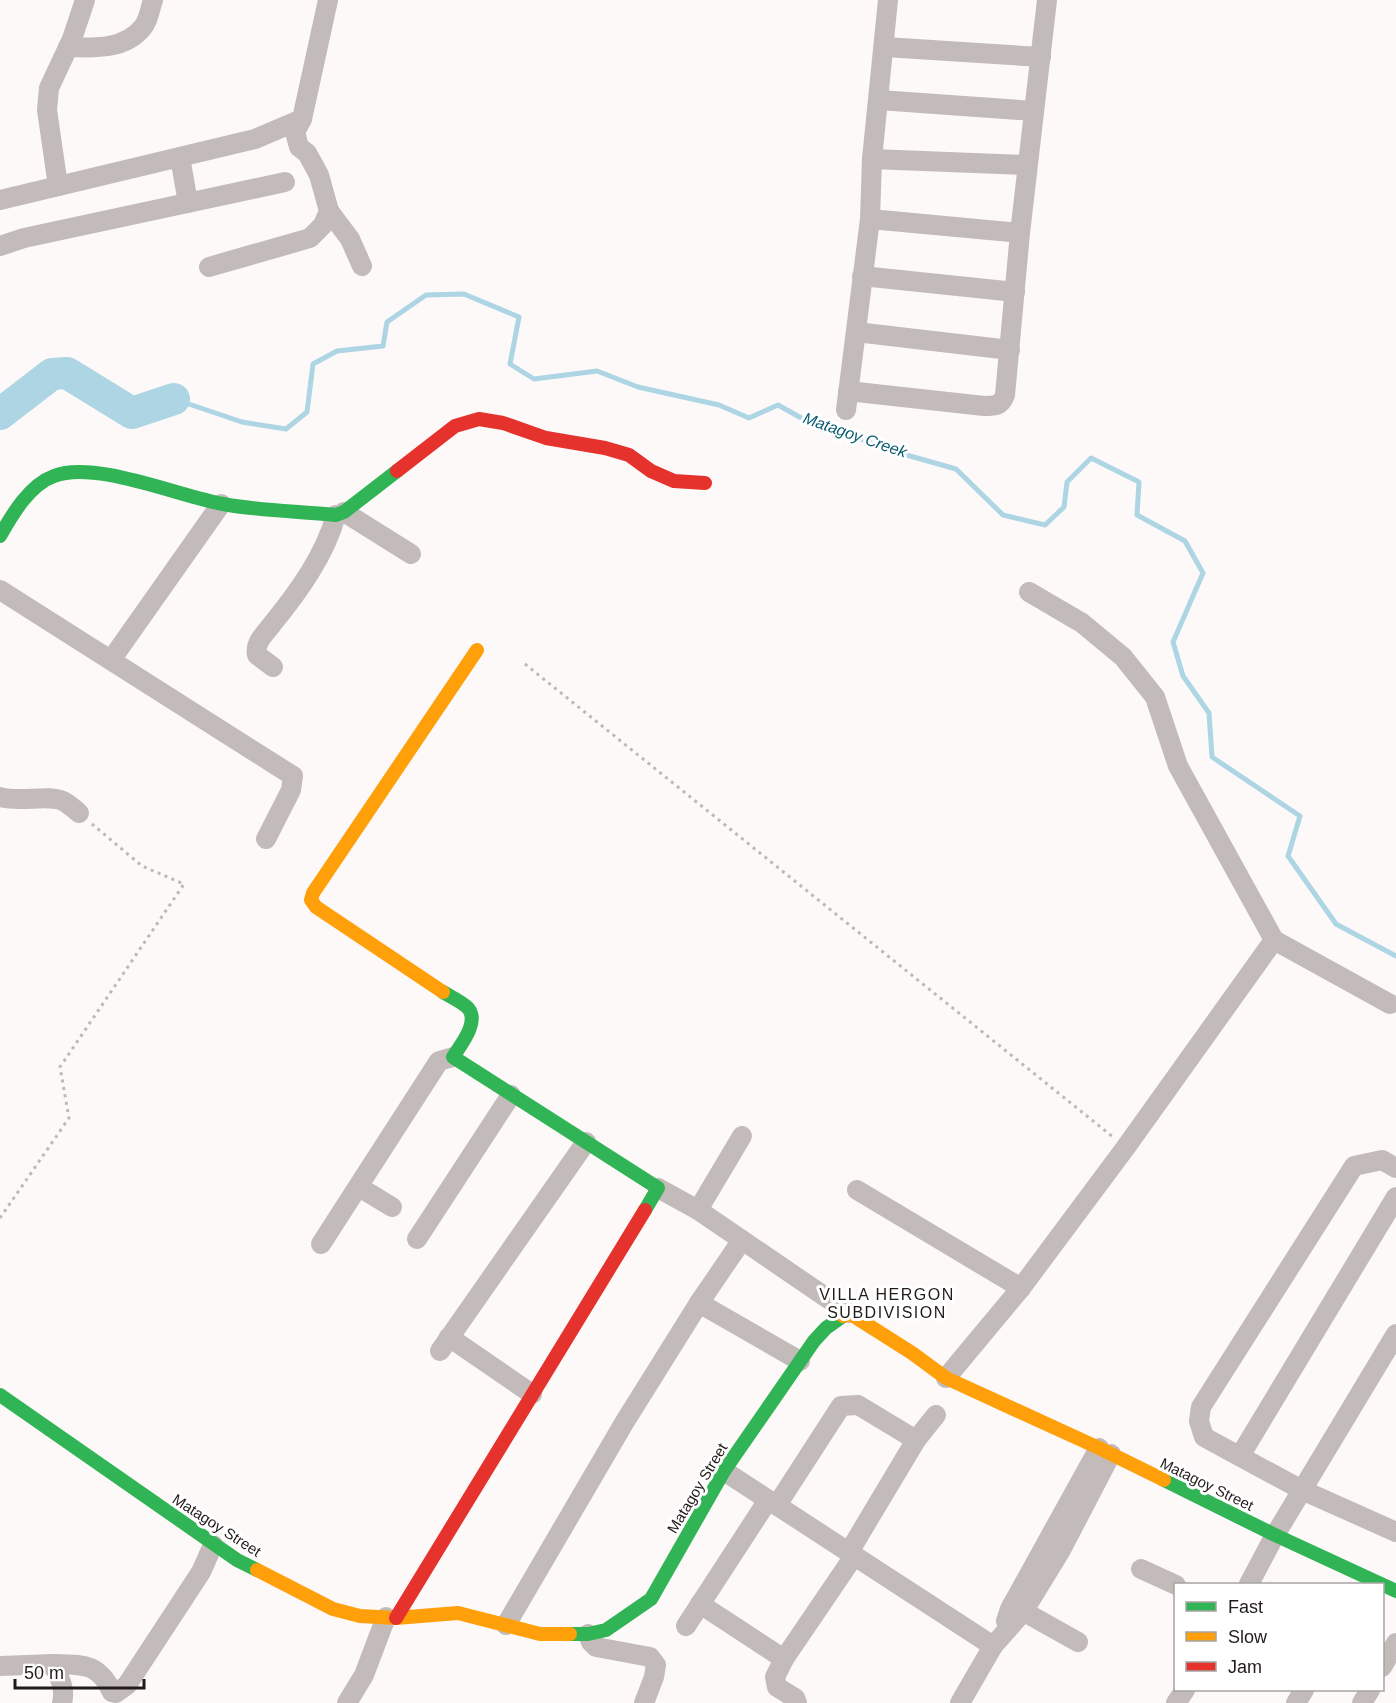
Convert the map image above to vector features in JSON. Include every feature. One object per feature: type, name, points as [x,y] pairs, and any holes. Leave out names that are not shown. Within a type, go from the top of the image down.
[{"type":"street","points":[[58,186],[46,110],[49,88],[68,47],[85,0]]},
{"type":"street","points":[[68,47],[100,48],[121,43],[145,26],[153,0]]},
{"type":"street","points":[[328,0],[302,119],[295,132],[299,147],[308,153],[319,175],[329,211],[350,239],[362,266]]},
{"type":"street","points":[[888,0],[872,159],[870,219],[847,400],[995,406],[1002,403],[1005,395],[1027,165],[1047,0]]},
{"type":"street","points":[[885,47],[1041,57]]},
{"type":"street","points":[[879,100],[1034,111]]},
{"type":"street","points":[[0,200],[255,139],[302,119]]},
{"type":"street","points":[[180,157],[188,203]]},
{"type":"street","points":[[872,159],[1027,165]]},
{"type":"street","points":[[0,246],[24,238],[285,182]]},
{"type":"street","points":[[209,267],[310,238],[323,225],[329,211]]},
{"type":"street","points":[[870,219],[1020,232]]},
{"type":"street","points":[[862,276],[1015,292]]},
{"type":"street","points":[[856,332],[1010,350]]},
{"type":"street","points":[[273,667],[256,655],[257,644],[297,594],[340,513],[454,426],[479,419],[503,423],[546,438],[605,448],[629,455],[651,471],[674,481],[705,483]]},
{"type":"street","points":[[0,536],[10,518],[38,488],[53,476],[83,472],[117,478],[221,504],[340,513],[411,555]]},
{"type":"street","points":[[111,660],[221,504]]},
{"type":"street","points":[[0,590],[293,776],[291,790],[266,839]]},
{"type":"street","points":[[1029,592],[1082,623],[1124,657],[1155,697],[1178,766],[1274,940],[1390,1004]]},
{"type":"street","points":[[321,1244],[439,1061],[453,1057],[472,1025],[472,1017],[469,1009],[316,907],[311,900],[312,893],[477,650]]},
{"type":"street","points":[[0,797],[30,800],[54,798],[65,802],[79,813]]},
{"type":"street","points":[[946,1378],[1021,1288],[1126,1147],[1274,940]]},
{"type":"street","points":[[453,1057],[658,1188],[698,1209],[849,1313]]},
{"type":"street","points":[[417,1239],[511,1095]]},
{"type":"street","points":[[698,1209],[742,1136]]},
{"type":"street","points":[[532,1394],[444,1344],[586,1142]]},
{"type":"street","points":[[1396,1168],[1382,1160],[1354,1166],[1201,1407],[1199,1420],[1204,1437],[1302,1490],[1396,1532]]},
{"type":"street","points":[[359,1187],[392,1207]]},
{"type":"street","points":[[347,1703],[364,1675],[391,1617],[532,1394],[658,1188]]},
{"type":"street","points":[[857,1190],[1021,1288]]},
{"type":"street","points":[[1240,1456],[1396,1197]]},
{"type":"street","points":[[506,1625],[624,1423],[699,1303],[742,1240]]},
{"type":"street","points":[[699,1303],[800,1360]]},
{"type":"street","name":"Matagoy Street","points":[[0,1395],[213,1545],[237,1560],[333,1609],[360,1616],[391,1617],[458,1613],[540,1634],[588,1634],[606,1630],[651,1599],[724,1471],[800,1360],[825,1328],[849,1313],[912,1353],[946,1378],[1105,1451],[1369,1581]]},
{"type":"street","points":[[1250,1583],[1275,1535],[1396,1334]]},
{"type":"street","points":[[686,1626],[842,1406],[858,1405],[916,1440]]},
{"type":"street","points":[[797,1703],[795,1698],[777,1687],[775,1677],[784,1659],[852,1554],[916,1440],[936,1415]]},
{"type":"street","points":[[960,1703],[1018,1609],[1105,1451]]},
{"type":"street","points":[[724,1471],[852,1554],[997,1640]]},
{"type":"street","points":[[0,1666],[81,1665],[98,1671],[107,1681],[112,1692],[116,1693],[127,1685],[201,1572],[213,1545]]},
{"type":"street","points":[[1141,1569],[1174,1584]]},
{"type":"street","points":[[700,1604],[784,1659]]},
{"type":"street","points":[[1018,1609],[1078,1642]]},
{"type":"street","points":[[588,1634],[596,1647],[650,1658],[656,1665],[644,1703]]},
{"type":"street","points":[[1384,1665],[1396,1642]]},
{"type":"street","points":[[53,1664],[63,1686],[62,1703]]},
{"type":"path","points":[[525,664],[1126,1147]]},
{"type":"path","points":[[0,1218],[69,1118],[60,1067],[184,884],[142,866],[79,813]]},
{"type":"waterway","name":"Matagoy Creek","points":[[174,399],[242,422],[286,429],[307,412],[313,364],[337,351],[383,346],[387,322],[426,295],[464,294],[519,317],[510,364],[534,379],[597,371],[638,387],[719,405],[749,418],[778,405],[803,419],[903,454],[956,469],[1003,515],[1045,525],[1064,507],[1067,482],[1091,458],[1139,482],[1137,515],[1185,541],[1203,573],[1173,642],[1183,676],[1209,713],[1212,757],[1300,816],[1288,856],[1336,924],[1396,956]]},
{"type":"waterway","name":"Matagoy Creek","points":[[0,414],[52,374],[67,373],[132,413],[174,399]]},
{"type":"traffic: fast","points":[[0,536],[29,493],[45,480],[71,472],[91,472],[114,476],[223,504],[265,510],[336,515],[344,512],[397,471]]},
{"type":"traffic: fast","points":[[443,992],[466,1006],[472,1020],[468,1034],[453,1057],[658,1188],[645,1210]]},
{"type":"traffic: fast","points":[[570,1634],[588,1634],[606,1630],[651,1599],[724,1471],[814,1341],[826,1328],[843,1316]]},
{"type":"traffic: fast","points":[[0,1395],[237,1560],[257,1570]]},
{"type":"traffic: fast","points":[[1164,1480],[1379,1583]]},
{"type":"traffic: fast","points":[[1384,1585],[1396,1591]]},
{"type":"traffic: slow","points":[[443,992],[316,907],[311,900],[313,893],[477,650]]},
{"type":"traffic: slow","points":[[843,1316],[849,1313],[912,1353],[946,1378],[1164,1480]]},
{"type":"traffic: slow","points":[[257,1570],[333,1609],[360,1616],[396,1618],[458,1613],[540,1634],[570,1634]]},
{"type":"traffic: jam","points":[[397,471],[455,426],[479,419],[503,423],[546,438],[605,448],[629,455],[651,471],[674,481],[705,483]]},
{"type":"traffic: jam","points":[[396,1618],[645,1210]]},
{"type":"district","name":"VILLA HERGON SUBDIVISION","points":[[887,1303]]}]
